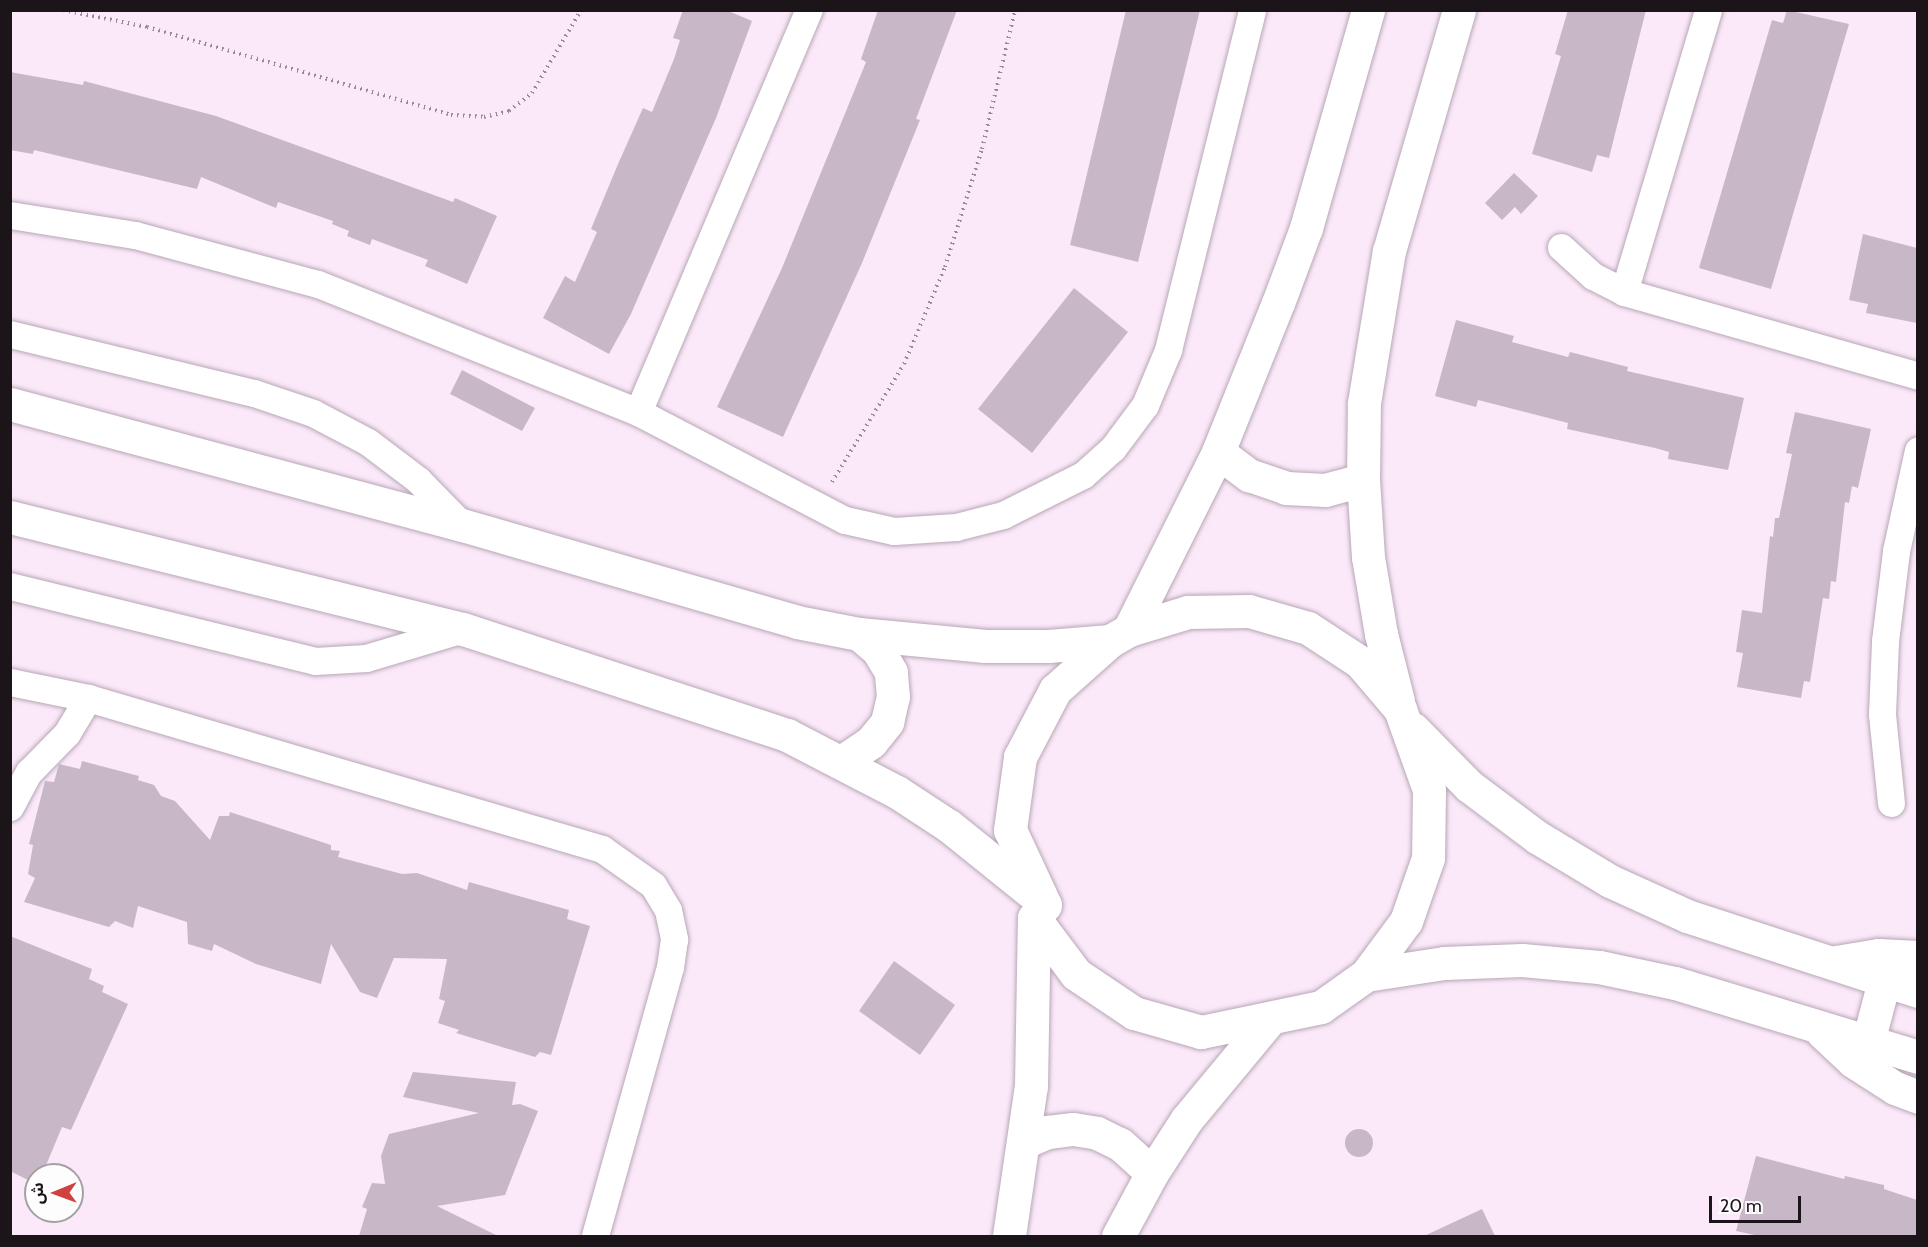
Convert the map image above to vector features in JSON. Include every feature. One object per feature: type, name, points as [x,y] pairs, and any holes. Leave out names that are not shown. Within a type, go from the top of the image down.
[{"type":"street","points":[[638,412],[809,10]]},
{"type":"street","points":[[10,215],[135,235],[318,284],[638,412],[845,520],[894,531],[956,527],[1003,515],[1083,475],[1113,448],[1145,405],[1168,350],[1252,10]]},
{"type":"street","points":[[1368,10],[1306,228],[1218,452],[1120,636],[1055,690],[1020,757],[1010,830],[1040,911],[1076,975],[1134,1013],[1201,1032],[1322,1007],[1366,975],[1407,921],[1428,858],[1429,790],[1381,634],[1368,557],[1363,480],[1364,403],[1389,251],[1459,10]]},
{"type":"street","points":[[1624,292],[1707,10]]},
{"type":"street","points":[[1561,248],[1593,276],[1624,292],[1917,376]]},
{"type":"street","points":[[10,334],[254,393],[313,413],[368,442],[418,480],[462,525]]},
{"type":"street","points":[[10,404],[462,525],[797,622],[859,634],[985,646],[1048,646],[1120,636],[1188,612],[1259,614],[1308,628],[1360,662],[1405,717],[1469,786],[1537,837],[1610,881],[1687,916],[1917,992]]},
{"type":"street","points":[[1891,803],[1882,714],[1885,640],[1896,551],[1917,450]]},
{"type":"street","points":[[1218,452],[1249,475],[1286,488],[1325,490],[1363,480]]},
{"type":"street","points":[[10,517],[463,629],[787,735],[843,762],[949,826],[1040,911],[1034,1031],[1024,1142],[1009,1236]]},
{"type":"street","points":[[10,586],[315,661],[366,658],[463,629]]},
{"type":"street","points":[[843,762],[871,742],[882,729],[893,697],[891,672],[878,650],[859,634]]},
{"type":"street","points":[[10,682],[88,698],[602,849],[653,885],[670,919],[674,939],[670,967],[595,1236]]},
{"type":"street","points":[[10,807],[29,772],[68,733],[88,698]]},
{"type":"street","points":[[1829,963],[1878,955],[1917,957]]},
{"type":"street","points":[[1366,975],[1444,963],[1522,960],[1599,967],[1675,983],[1917,1057]]},
{"type":"street","points":[[1868,1042],[1884,981]]},
{"type":"street","points":[[1118,1236],[1152,1173],[1187,1119],[1271,1018]]},
{"type":"street","points":[[1816,1027],[1853,1061],[1895,1088],[1917,1097]]},
{"type":"street","points":[[1024,1142],[1048,1132],[1073,1129],[1097,1133],[1120,1144],[1152,1173]]},
{"type":"path","points":[[63,10],[147,27],[451,115],[484,117],[509,111],[532,93],[581,10]]},
{"type":"path","points":[[818,506],[904,363],[945,267],[982,149],[1015,10]]},
{"type":"building","points":[[683,10],[726,10],[752,21],[716,118],[631,314],[609,354],[543,318],[565,276],[575,282],[597,232],[591,229],[618,164],[643,108],[652,112],[674,59],[680,40],[673,38]]},
{"type":"building","points":[[878,10],[957,10],[916,119],[920,120],[862,263],[783,437],[717,407],[782,268],[866,62],[861,59]]},
{"type":"building","points":[[1126,10],[1200,10],[1138,262],[1070,245]]},
{"type":"building","points":[[1568,10],[1646,10],[1609,158],[1597,155],[1592,172],[1532,154],[1561,56],[1555,54]]},
{"type":"building","points":[[1787,10],[1849,24],[1771,289],[1699,268],[1772,20],[1783,23]]},
{"type":"building","points":[[10,72],[83,85],[84,81],[216,116],[453,202],[455,198],[497,216],[467,284],[425,266],[428,260],[372,239],[370,245],[347,236],[349,231],[332,224],[333,221],[278,202],[276,208],[201,177],[197,189],[34,150],[33,154],[10,150]]},
{"type":"building","points":[[1514,173],[1538,196],[1521,214],[1515,207],[1502,220],[1485,203]]},
{"type":"building","points":[[1863,234],[1917,248],[1917,323],[1866,313],[1868,304],[1849,300]]},
{"type":"building","points":[[1074,288],[1128,332],[1032,453],[978,409]]},
{"type":"building","points":[[1456,320],[1514,336],[1512,342],[1568,357],[1570,352],[1628,367],[1627,371],[1744,398],[1728,470],[1668,459],[1669,452],[1567,429],[1568,423],[1478,400],[1476,407],[1435,396]]},
{"type":"building","points":[[462,370],[535,408],[522,431],[450,394]]},
{"type":"building","points":[[1795,412],[1871,429],[1858,488],[1852,486],[1849,503],[1845,502],[1836,582],[1831,581],[1829,599],[1823,598],[1810,682],[1804,681],[1801,698],[1737,687],[1743,653],[1736,652],[1742,610],[1762,613],[1770,536],[1773,537],[1775,518],[1779,518],[1792,454],[1786,453]]},
{"type":"building","points":[[82,761],[139,776],[138,780],[154,785],[161,796],[175,801],[210,840],[219,816],[229,816],[230,812],[331,845],[331,850],[340,851],[338,857],[402,874],[417,873],[467,890],[469,882],[569,910],[567,919],[590,926],[551,1055],[540,1052],[535,1057],[456,1033],[459,1030],[438,1023],[445,1001],[439,999],[447,959],[394,958],[377,998],[360,992],[331,944],[321,984],[256,964],[214,944],[212,951],[188,944],[187,922],[138,906],[133,928],[115,921],[109,927],[24,902],[35,878],[28,874],[33,845],[29,844],[45,781],[54,782],[59,764],[80,769]]},
{"type":"building","points":[[10,936],[92,969],[89,979],[104,986],[102,992],[128,1004],[71,1130],[62,1127],[47,1163],[24,1163],[24,1178],[10,1171]]},
{"type":"building","points":[[894,961],[955,1005],[920,1055],[859,1011]]},
{"type":"building","points":[[413,1072],[516,1082],[512,1105],[520,1104],[538,1111],[505,1195],[437,1206],[498,1236],[359,1236],[367,1209],[362,1207],[372,1183],[385,1184],[381,1156],[389,1134],[479,1113],[403,1097]]},
{"type":"building","points":[[1359,1129],[1369,1133],[1373,1143],[1369,1153],[1359,1157],[1349,1153],[1345,1143],[1349,1133]]},
{"type":"building","points":[[1756,1156],[1844,1179],[1845,1176],[1884,1185],[1884,1189],[1917,1200],[1917,1236],[1759,1236],[1736,1231]]},
{"type":"building","points":[[1482,1209],[1495,1236],[1424,1236]]}]
